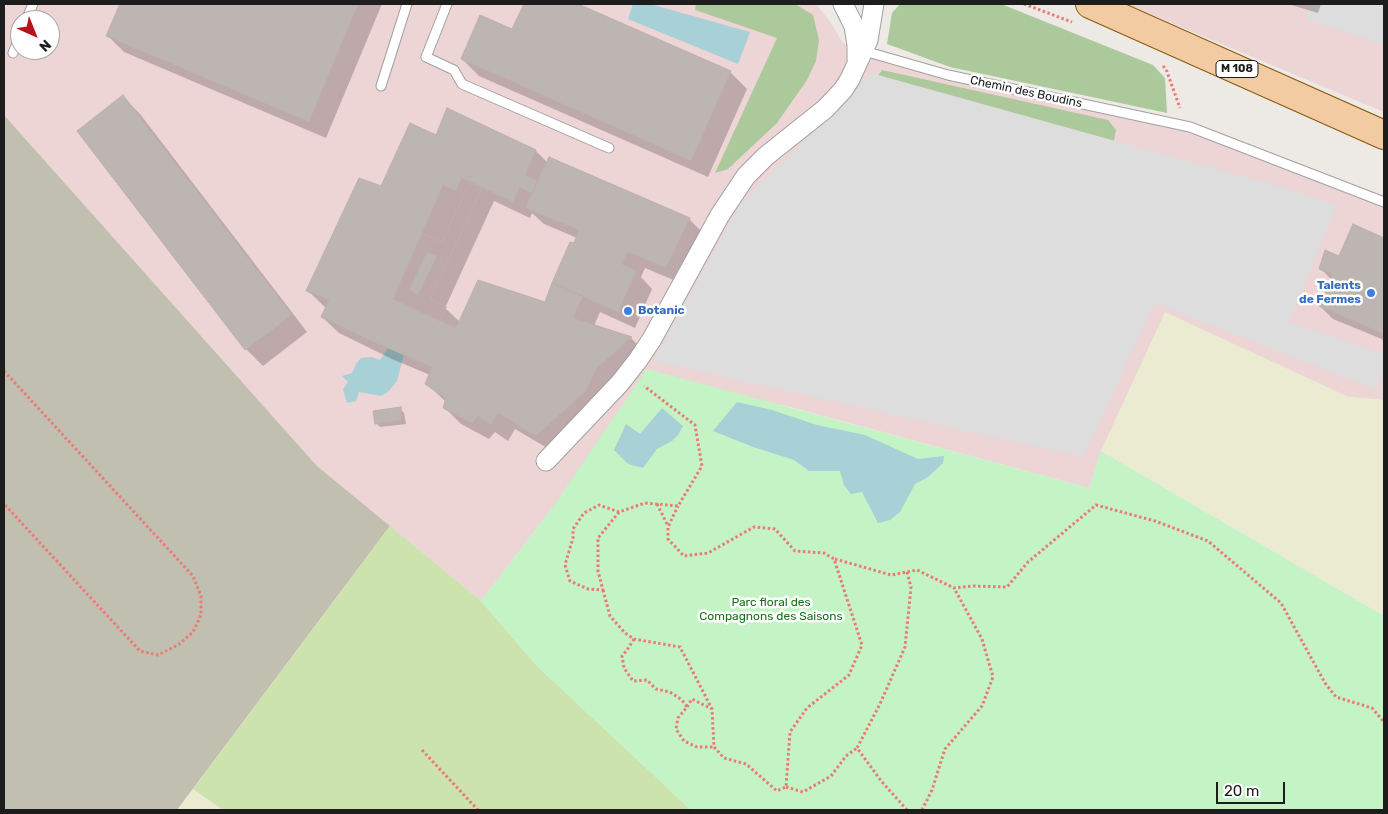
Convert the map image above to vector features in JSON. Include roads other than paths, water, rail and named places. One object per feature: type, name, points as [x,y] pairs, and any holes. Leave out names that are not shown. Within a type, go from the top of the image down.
[{"type":"main road","name":"M 108","points":[[1084,14],[1384,135]]},
{"type":"street","points":[[843,4],[854,26],[860,58]]},
{"type":"street","points":[[546,461],[630,372],[652,339],[720,215],[741,183],[766,156],[825,109],[842,90],[868,40],[874,4]]},
{"type":"lane","points":[[381,86],[407,4]]},
{"type":"lane","points":[[447,4],[426,57],[454,70],[462,84],[609,148]]},
{"type":"lane","name":"Chemin des Boudins","points":[[860,58],[1190,127],[1384,202]]},
{"type":"water","points":[[633,4],[650,4],[750,32],[738,64],[628,19]]},
{"type":"water","points":[[388,348],[404,354],[397,381],[388,392],[381,396],[359,392],[356,401],[347,403],[343,389],[348,382],[342,376],[352,373],[361,358],[372,357],[380,360]]},
{"type":"water","points":[[737,402],[772,410],[817,425],[865,435],[918,459],[944,456],[943,463],[928,477],[915,484],[900,512],[890,520],[878,523],[862,492],[851,494],[844,485],[840,471],[809,471],[794,460],[753,447],[713,431]]},
{"type":"water","points":[[662,408],[683,426],[678,435],[672,441],[657,449],[643,468],[628,464],[614,450],[626,424],[640,434]]},
{"type":"place","name":"Talents de Fermes","points":[[1371,293]]},
{"type":"place","name":"Botanic","points":[[628,311]]},
{"type":"park label","name":"Parc floral des Compagnons des Saisons","points":[[771,610]]}]
